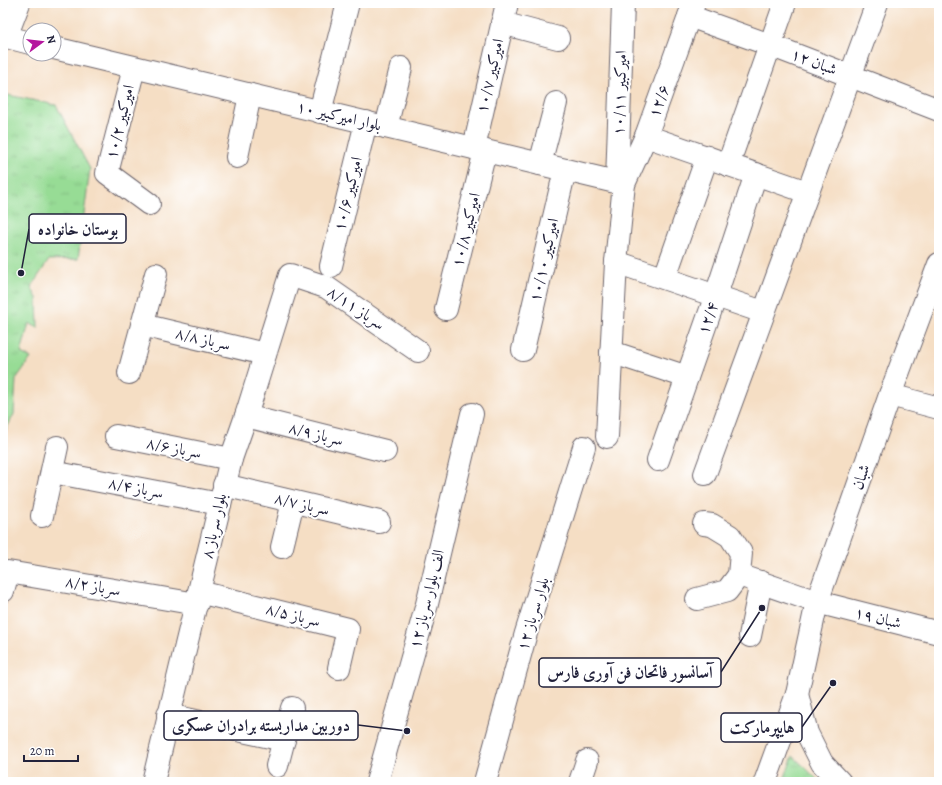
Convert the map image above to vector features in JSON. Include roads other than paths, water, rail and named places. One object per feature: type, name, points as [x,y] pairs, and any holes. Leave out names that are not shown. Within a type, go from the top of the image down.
[{"type":"street","points":[[19,3],[5,37],[22,41]]},
{"type":"street","points":[[320,112],[348,3]]},
{"type":"street","name":"۱۰/۱۱ امیرکبیر","points":[[621,183],[623,3]]},
{"type":"street","points":[[728,165],[785,3]]},
{"type":"street","points":[[705,474],[849,76],[877,3]]},
{"type":"street","name":"۱۲/۶","points":[[621,183],[646,136],[691,10]]},
{"type":"street","name":"۱۲ شبان","points":[[691,10],[770,45],[939,110]]},
{"type":"street","points":[[505,13],[558,38]]},
{"type":"street","name":"۱۰/۷ امیرکبیر","points":[[479,150],[505,13]]},
{"type":"street","name":"۱۰ بلوار امیرکبیر","points":[[62,50],[621,183]]},
{"type":"street","name":"۱۰/۲ امیرکبیر","points":[[134,68],[107,173],[149,204]]},
{"type":"street","name":"۱۰/۶ امیرکبیر","points":[[331,266],[376,125],[401,68]]},
{"type":"street","points":[[237,157],[250,95]]},
{"type":"street","points":[[540,164],[556,103]]},
{"type":"street","points":[[646,136],[807,192]]},
{"type":"street","name":"۱۰/۸ امیرکبیر","points":[[446,309],[479,150]]},
{"type":"street","points":[[665,277],[707,158]]},
{"type":"street","name":"۱۰/۱۰ امیرکبیر","points":[[523,350],[565,170]]},
{"type":"street","name":"۱۲/۴","points":[[658,460],[688,377],[756,174]]},
{"type":"street","points":[[606,437],[621,183]]},
{"type":"street","points":[[616,262],[665,277],[763,312]]},
{"type":"street","name":"شبان","points":[[765,782],[797,694],[818,602],[890,395],[938,268]]},
{"type":"street","points":[[129,372],[156,274]]},
{"type":"street","name":"۸/۱۱ سرباز","points":[[290,274],[326,287],[418,351]]},
{"type":"street","name":"۸ بلوار سرباز","points":[[153,782],[231,459],[246,416],[290,274]]},
{"type":"street","name":"۸/۸ سرباز","points":[[142,325],[264,354]]},
{"type":"street","points":[[611,352],[688,377]]},
{"type":"street","points":[[890,395],[939,408]]},
{"type":"street","name":"۱۲ الف بلوار سرباز","points":[[377,782],[427,604],[472,414]]},
{"type":"street","name":"۸/۹ سرباز","points":[[246,416],[385,451]]},
{"type":"street","name":"۸/۶ سرباز","points":[[116,436],[231,459]]},
{"type":"street","points":[[42,516],[57,447]]},
{"type":"street","name":"۱۲ بلوار سرباز","points":[[484,782],[526,634],[584,447]]},
{"type":"street","name":"۸/۴ سرباز","points":[[52,472],[222,495]]},
{"type":"street","name":"۸/۷ سرباز","points":[[222,495],[293,502],[379,522]]},
{"type":"street","points":[[282,547],[293,502]]},
{"type":"street","points":[[697,599],[727,591],[739,575],[741,553],[730,536],[712,525],[704,524]]},
{"type":"street","name":"۸/۲ سرباز","points":[[3,591],[8,572],[198,598]]},
{"type":"street","name":"۱۹ شبان","points":[[739,575],[818,602],[939,634]]},
{"type":"street","points":[[750,636],[761,582]]},
{"type":"street","name":"۸/۵ سرباز","points":[[198,598],[348,629],[339,668]]},
{"type":"street","points":[[797,694],[807,733],[822,764],[840,782]]},
{"type":"street","points":[[277,766],[292,708]]},
{"type":"street","points":[[168,715],[284,740]]},
{"type":"street","points":[[580,782],[587,761]]},
{"type":"place","name":"بوستان خانواده","points":[[21,273]]},
{"type":"place","name":"آسانسور فاتحان فن آوری فارس","points":[[762,608]]},
{"type":"place","name":"هایپرمارکت","points":[[833,683]]},
{"type":"place","name":"دوربین مداربسته برادران عسکری","points":[[407,731]]}]
